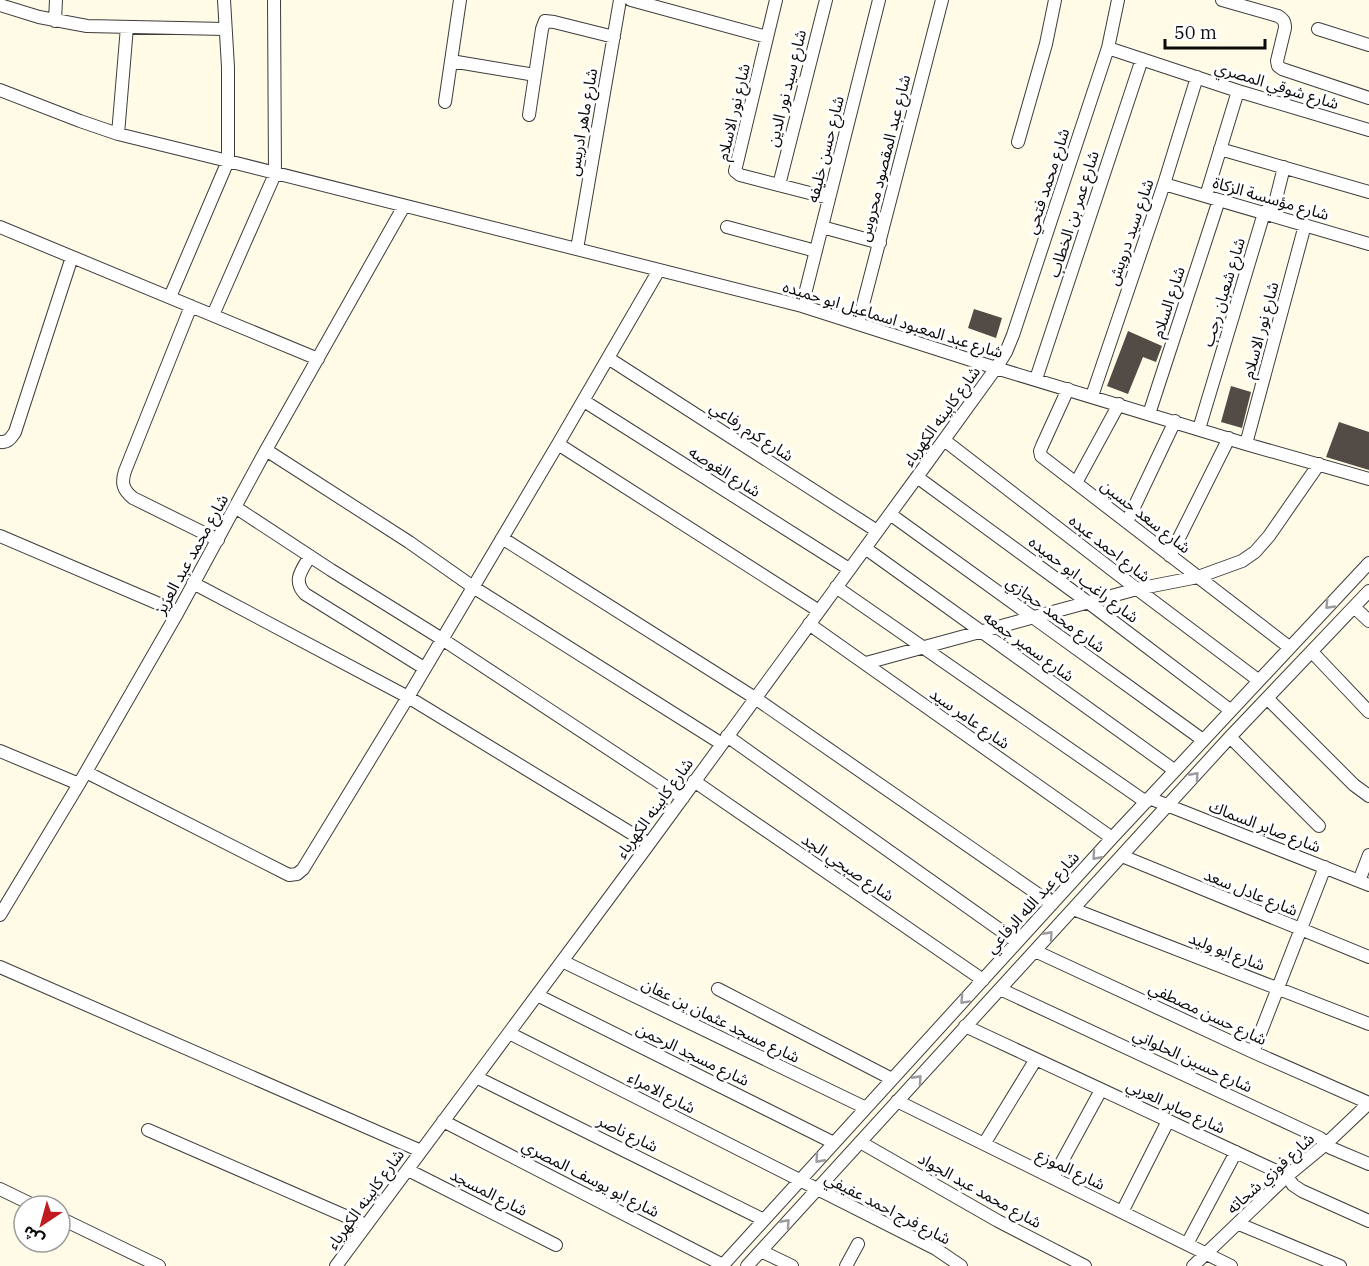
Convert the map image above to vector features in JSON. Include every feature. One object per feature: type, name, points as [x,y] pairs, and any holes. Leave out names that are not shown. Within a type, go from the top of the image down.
[{"type":"street","points":[[55,21],[56,0]]},
{"type":"street","points":[[170,297],[228,161],[228,67],[224,0]]},
{"type":"street","points":[[213,315],[275,174],[274,0]]},
{"type":"street","points":[[445,102],[460,0]]},
{"type":"street","name":"شارع ماهر ادريس","points":[[577,249],[620,0]]},
{"type":"street","points":[[631,0],[767,37]]},
{"type":"street","name":"شارع نور الاسلام","points":[[776,0],[735,169],[740,175],[829,198]]},
{"type":"street","name":"شارع سيد نور الدين","points":[[779,185],[826,0]]},
{"type":"street","name":"شارع حسن خليفه","points":[[802,306],[879,0]]},
{"type":"street","name":"شارع عبد المقصود محروس","points":[[858,324],[942,0]]},
{"type":"street","points":[[1018,142],[1046,44],[1055,0]]},
{"type":"street","name":"شارع محمد فتحي","points":[[996,368],[1013,335],[1108,48],[1118,0]]},
{"type":"street","points":[[1222,0],[1235,2],[1283,19],[1285,28],[1277,61],[1278,66],[1282,69],[1369,98]]},
{"type":"street","points":[[0,5],[55,21],[87,26],[225,29]]},
{"type":"street","points":[[529,116],[542,29],[546,21],[614,37]]},
{"type":"street","points":[[118,134],[127,27]]},
{"type":"street","points":[[1318,29],[1369,45]]},
{"type":"street","name":"شارع شوقي المصري","points":[[1108,48],[1238,91],[1369,130]]},
{"type":"street","name":"شارع عمر بن الخطاب","points":[[1036,379],[1142,59]]},
{"type":"street","points":[[451,61],[535,75]]},
{"type":"street","name":"شارع سيد درويش","points":[[1092,396],[1164,184],[1197,77]]},
{"type":"street","name":"شارع عبد المعبود اسماعيل ابو حميده","points":[[0,90],[118,134],[802,306],[996,368],[1369,479]]},
{"type":"street","points":[[1206,196],[1238,91]]},
{"type":"street","points":[[1220,149],[1369,192]]},
{"type":"street","name":"شارع شعبان رجب","points":[[1199,429],[1264,213],[1275,203],[1284,167]]},
{"type":"street","name":"شارع مؤسسة الزكاة","points":[[1164,184],[1369,244]]},
{"type":"street","name":"شارع السلام","points":[[1149,414],[1219,200]]},
{"type":"street","name":"شارع محمد عبد العزيز","points":[[0,915],[178,612],[266,450],[404,206]]},
{"type":"street","name":"شارع نور الاسلام","points":[[1246,444],[1305,225]]},
{"type":"street","points":[[0,227],[318,359]]},
{"type":"street","points":[[727,227],[816,251]]},
{"type":"street","points":[[822,227],[879,243]]},
{"type":"street","points":[[0,442],[10,439],[15,432],[72,257]]},
{"type":"street","points":[[86,772],[289,875],[297,874],[303,869],[584,401],[659,270]]},
{"type":"street","points":[[191,306],[122,478],[122,486],[133,498],[218,540]]},
{"type":"street","name":"شارع كرم رفاعي","points":[[608,358],[877,531]]},
{"type":"street","name":"شارع كابينه الكهرباء","points":[[340,1265],[366,1225],[683,798],[996,368]]},
{"type":"street","name":"شارع سعد حسين","points":[[1068,389],[1042,446],[1041,456],[1289,647]]},
{"type":"street","name":"شارع الغوصه","points":[[584,401],[849,569]]},
{"type":"street","points":[[1076,483],[1119,404]]},
{"type":"street","points":[[1127,522],[1175,422]]},
{"type":"street","points":[[1170,556],[1229,438]]},
{"type":"street","name":"شارع احمد عبده","points":[[944,440],[1258,680]]},
{"type":"street","points":[[558,444],[819,611]]},
{"type":"street","points":[[266,450],[410,542],[473,587],[725,740],[1017,942]]},
{"type":"street","points":[[866,663],[1137,589],[1198,577],[1242,561],[1255,552],[1269,536],[1319,464]]},
{"type":"street","name":"شارع راغب ابو حميده","points":[[917,477],[1230,710]]},
{"type":"street","points":[[235,507],[442,639],[683,798]]},
{"type":"street","name":"شارع محمد حجازي","points":[[890,514],[1203,740]]},
{"type":"street","points":[[0,536],[178,612]]},
{"type":"street","points":[[502,538],[755,698],[1052,904]]},
{"type":"street","name":"شارع سمير جمعه","points":[[865,548],[1174,770]]},
{"type":"street","points":[[310,556],[298,578],[298,584],[305,594],[424,668]]},
{"type":"street","name":"شارع عبد الله الرفاعي","points":[[723,1265],[1174,770],[1369,563]]},
{"type":"street","points":[[193,583],[408,697],[649,844]]},
{"type":"street","name":"شارع صابر السماك","points":[[836,587],[1147,800],[1168,806],[1364,883]]},
{"type":"street","points":[[747,1266],[1230,737],[1369,591]]},
{"type":"street","points":[[1354,607],[1369,621]]},
{"type":"street","name":"شارع عامر سيد","points":[[809,624],[1112,838]]},
{"type":"street","points":[[1312,652],[1369,712]]},
{"type":"street","points":[[1268,698],[1354,785],[1369,796]]},
{"type":"street","points":[[1230,737],[1319,826]]},
{"type":"street","points":[[0,751],[79,784]]},
{"type":"street","name":"شارع صبحي الجد","points":[[694,782],[983,980]]},
{"type":"street","points":[[1364,883],[1369,855]]},
{"type":"street","name":"شارع عادل سعد","points":[[1122,856],[1369,957]]},
{"type":"street","points":[[1253,1052],[1325,867]]},
{"type":"street","name":"شارع ابو وليد","points":[[1073,909],[1369,1024]]},
{"type":"street","name":"شارع حسن مصطفي","points":[[1035,951],[1369,1103]]},
{"type":"street","name":"شارع مسجد عثمان بن عفان","points":[[562,961],[866,1108]]},
{"type":"street","points":[[0,967],[421,1151]]},
{"type":"street","points":[[718,989],[892,1079]]},
{"type":"street","name":"شارع حسين الحلواني","points":[[1000,989],[1320,1138],[1332,1148],[1369,1164]]},
{"type":"street","name":"شارع مسجد الرحمن","points":[[537,995],[834,1143]]},
{"type":"street","name":"شارع صابر العربي","points":[[965,1026],[1287,1176],[1293,1185],[1302,1191],[1369,1221]]},
{"type":"street","name":"شارع الامراء","points":[[509,1033],[800,1180]]},
{"type":"street","points":[[984,1144],[1036,1059]]},
{"type":"street","name":"شارع ناصر","points":[[476,1077],[764,1220]]},
{"type":"street","points":[[1053,1178],[1101,1090]]},
{"type":"street","name":"شارع الموزع","points":[[897,1101],[1231,1266]]},
{"type":"street","name":"شارع فوزي شحاته","points":[[1193,1266],[1287,1176],[1327,1143],[1369,1103]]},
{"type":"street","name":"شارع ابو يوسف المصري","points":[[443,1121],[723,1265]]},
{"type":"street","points":[[1122,1212],[1168,1121]]},
{"type":"street","points":[[148,1130],[366,1225]]},
{"type":"street","name":"شارع محمد عبد الجواد","points":[[860,1142],[998,1221],[1085,1266]]},
{"type":"street","points":[[1187,1244],[1236,1152]]},
{"type":"street","name":"شارع المسجد","points":[[408,1170],[556,1245]]},
{"type":"street","name":"شارع فرج احمد عفيفي","points":[[800,1180],[936,1249],[961,1266]]},
{"type":"street","points":[[72,1224],[159,1266]]},
{"type":"street","points":[[1239,1224],[1340,1266]]},
{"type":"street","points":[[846,1266],[858,1244]]},
{"type":"street","points":[[760,1251],[792,1266]]},
{"type":"building","points":[[974,309],[1002,318],[996,338],[968,328]]},
{"type":"building","points":[[1128,331],[1162,346],[1156,362],[1143,357],[1128,394],[1107,386]]},
{"type":"building","points":[[1231,386],[1251,392],[1242,428],[1221,422]]},
{"type":"building","points":[[1339,422],[1369,432],[1369,470],[1326,457]]}]
